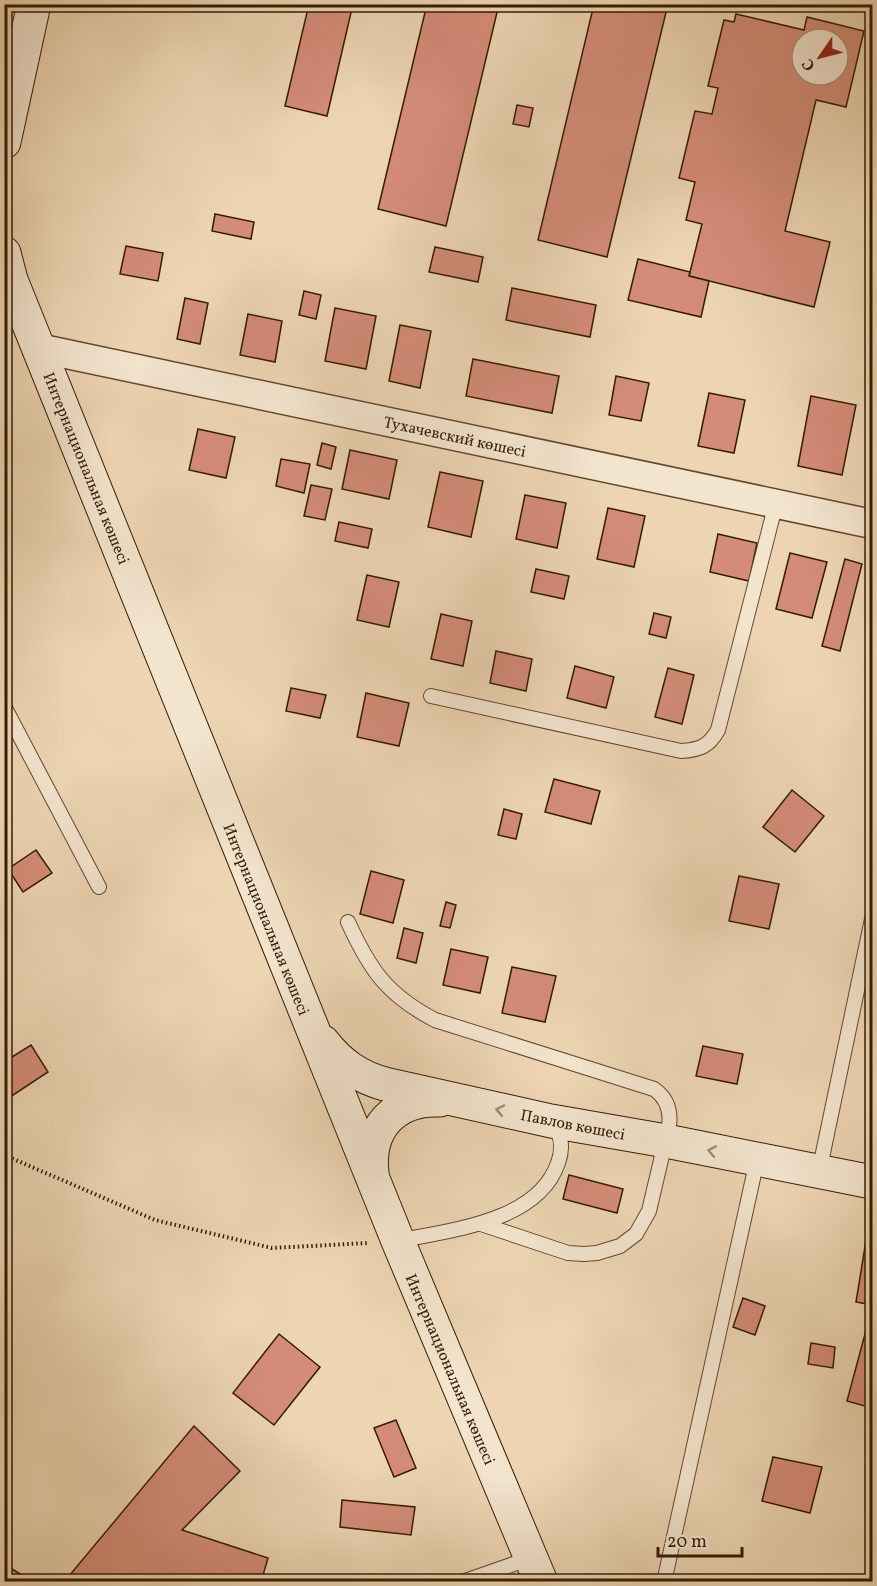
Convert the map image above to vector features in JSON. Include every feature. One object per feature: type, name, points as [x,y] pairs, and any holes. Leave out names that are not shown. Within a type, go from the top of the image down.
[{"type":"street","points":[[4,142],[34,4]]},
{"type":"street","name":"Интернациональная көшесі","points":[[4,253],[11,280],[38,348],[532,1573]]},
{"type":"street","name":"Тухачевский көшесі","points":[[38,348],[873,524]]},
{"type":"street","name":"Павлов көшесі","points":[[304,1010],[334,1056],[356,1073],[370,1080],[551,1121],[873,1182]]},
{"type":"street","points":[[372,1176],[373,1144],[376,1134],[386,1120],[399,1109],[415,1101],[456,1100]]},
{"type":"lane","points":[[431,696],[681,751],[693,751],[703,747],[713,739],[718,730],[776,503]]},
{"type":"lane","points":[[5,708],[99,887]]},
{"type":"lane","points":[[819,1172],[873,919]]},
{"type":"lane","points":[[348,922],[359,947],[382,981],[407,1004],[435,1020],[654,1089],[667,1103],[670,1118],[649,1211],[636,1234],[620,1246],[597,1253],[568,1253],[481,1224]]},
{"type":"lane","points":[[398,1241],[481,1224],[511,1212],[533,1197],[551,1178],[557,1166],[561,1147],[559,1132],[551,1121]]},
{"type":"lane","points":[[664,1581],[758,1160]]},
{"type":"lane","points":[[462,1581],[532,1573]]},
{"type":"path","points":[[4,1155],[155,1220],[272,1248],[398,1241]]},
{"type":"building","points":[[309,4],[353,4],[327,116],[285,106]]},
{"type":"building","points":[[427,4],[499,4],[446,226],[378,209]]},
{"type":"building","points":[[594,4],[668,4],[607,257],[538,240]]},
{"type":"building","points":[[736,14],[791,27],[790,87],[850,87],[850,28],[864,31],[846,107],[816,100],[785,231],[830,242],[814,307],[689,276],[702,224],[686,220],[695,182],[679,178],[695,111],[712,114],[718,88],[708,86],[724,20],[734,22]]},
{"type":"building","points":[[807,17],[848,27],[805,27]]},
{"type":"building","points":[[517,105],[533,108],[529,127],[513,124]]},
{"type":"building","points":[[215,214],[254,222],[251,239],[212,231]]},
{"type":"building","points":[[126,246],[163,253],[158,281],[120,274]]},
{"type":"building","points":[[435,247],[483,257],[478,282],[429,272]]},
{"type":"building","points":[[638,259],[690,272],[689,276],[709,281],[701,317],[628,300]]},
{"type":"building","points":[[512,288],[596,305],[590,337],[506,320]]},
{"type":"building","points":[[304,291],[321,295],[316,319],[299,315]]},
{"type":"building","points":[[185,298],[208,303],[200,344],[177,339]]},
{"type":"building","points":[[335,308],[376,316],[366,369],[325,361]]},
{"type":"building","points":[[248,314],[282,321],[275,362],[240,355]]},
{"type":"building","points":[[400,325],[431,331],[420,388],[389,381]]},
{"type":"building","points":[[473,359],[559,376],[552,413],[466,396]]},
{"type":"building","points":[[616,376],[649,383],[641,421],[609,415]]},
{"type":"building","points":[[709,393],[745,400],[734,453],[698,446]]},
{"type":"building","points":[[811,396],[856,405],[842,475],[798,466]]},
{"type":"building","points":[[198,429],[235,437],[226,478],[189,470]]},
{"type":"building","points":[[322,443],[336,447],[331,469],[317,465]]},
{"type":"building","points":[[350,450],[397,460],[389,499],[342,489]]},
{"type":"building","points":[[281,459],[310,464],[304,493],[276,486]]},
{"type":"building","points":[[440,472],[483,481],[471,537],[428,527]]},
{"type":"building","points":[[311,485],[332,489],[325,520],[304,516]]},
{"type":"building","points":[[525,495],[566,503],[557,548],[516,539]]},
{"type":"building","points":[[608,508],[645,516],[634,567],[597,559]]},
{"type":"building","points":[[339,522],[372,529],[368,548],[335,541]]},
{"type":"building","points":[[718,534],[757,543],[749,581],[710,572]]},
{"type":"building","points":[[790,553],[827,562],[812,618],[776,609]]},
{"type":"building","points":[[845,559],[862,564],[840,651],[822,646]]},
{"type":"building","points":[[536,569],[569,576],[564,599],[531,592]]},
{"type":"building","points":[[367,575],[399,582],[389,627],[357,620]]},
{"type":"building","points":[[654,613],[671,617],[666,638],[649,634]]},
{"type":"building","points":[[441,614],[472,621],[463,666],[431,659]]},
{"type":"building","points":[[496,651],[532,659],[526,691],[490,683]]},
{"type":"building","points":[[575,666],[614,677],[606,708],[567,698]]},
{"type":"building","points":[[668,668],[694,675],[682,724],[655,717]]},
{"type":"building","points":[[291,688],[326,695],[320,718],[286,711]]},
{"type":"building","points":[[366,693],[409,703],[399,746],[357,737]]},
{"type":"building","points":[[554,779],[600,791],[591,824],[545,812]]},
{"type":"building","points":[[792,790],[824,816],[795,852],[763,827]]},
{"type":"building","points":[[504,809],[522,814],[516,839],[498,835]]},
{"type":"building","points":[[36,850],[52,873],[23,892],[8,869]]},
{"type":"building","points":[[371,871],[404,880],[393,923],[360,914]]},
{"type":"building","points":[[739,876],[779,884],[769,929],[729,921]]},
{"type":"building","points":[[446,902],[456,905],[450,928],[440,926]]},
{"type":"building","points":[[404,928],[423,933],[416,963],[397,958]]},
{"type":"building","points":[[451,949],[488,957],[480,993],[443,985]]},
{"type":"building","points":[[512,967],[556,976],[545,1022],[502,1013]]},
{"type":"building","points":[[31,1045],[48,1072],[4,1101],[4,1062]]},
{"type":"building","points":[[703,1046],[743,1054],[737,1084],[696,1076]]},
{"type":"building","points":[[569,1175],[623,1189],[617,1213],[563,1199]]},
{"type":"building","points":[[869,1222],[872,1222],[872,1305],[856,1302]]},
{"type":"building","points":[[743,1298],[765,1306],[755,1335],[733,1327]]},
{"type":"building","points":[[872,1308],[872,1408],[847,1401]]},
{"type":"building","points":[[279,1334],[320,1367],[274,1425],[233,1393]]},
{"type":"building","points":[[811,1343],[835,1347],[833,1368],[808,1364]]},
{"type":"building","points":[[396,1420],[416,1468],[394,1477],[374,1428]]},
{"type":"building","points":[[194,1426],[240,1471],[182,1530],[268,1558],[261,1582],[64,1582]]},
{"type":"building","points":[[773,1457],[822,1467],[810,1513],[762,1501]]},
{"type":"building","points":[[342,1500],[415,1507],[411,1535],[340,1527]]},
{"type":"building","points":[[4,1564],[22,1575],[17,1582],[4,1582]]}]
